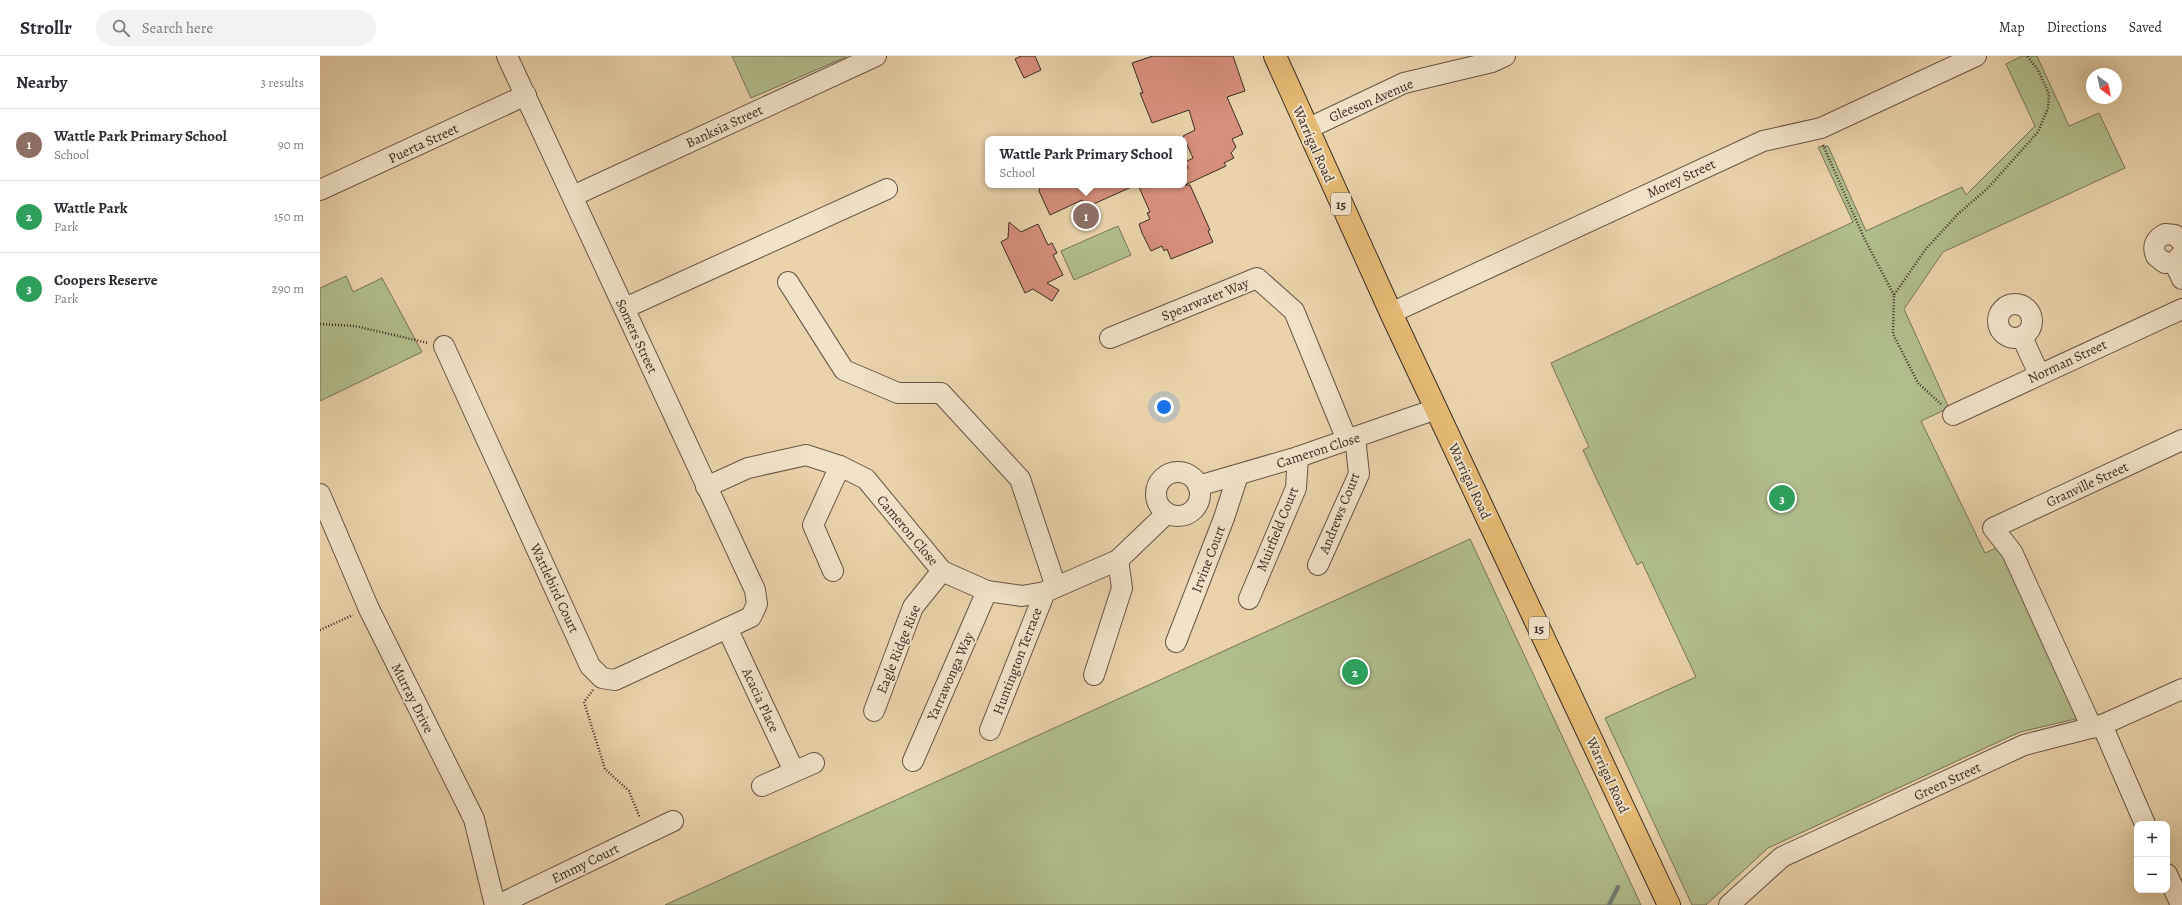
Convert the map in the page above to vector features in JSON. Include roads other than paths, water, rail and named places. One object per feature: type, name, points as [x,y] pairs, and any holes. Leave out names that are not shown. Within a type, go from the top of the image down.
[{"type":"main road","name":"Warrigal Road","points":[[1275,56],[1391,313],[1669,905]]},
{"type":"street","name":"Somers Street","points":[[507,56],[755,590],[757,604],[751,617],[727,628]]},
{"type":"street","name":"Banksia Street","points":[[573,196],[876,56]]},
{"type":"street","name":"Gleeson Avenue","points":[[1307,129],[1404,83],[1492,62],[1505,56]]},
{"type":"street","name":"Morey Street","points":[[1391,313],[1763,141],[1821,128],[1976,56]]},
{"type":"street","name":"Puerta Street","points":[[320,190],[526,95]]},
{"type":"street","points":[[625,308],[887,190]]},
{"type":"street","points":[[2179,265],[2165,263],[2156,256],[2154,246],[2156,240],[2165,234],[2170,234],[2179,238],[2182,242]]},
{"type":"street","name":"Spearwater Way","points":[[1110,338],[1257,278],[1294,311],[1351,439]]},
{"type":"street","points":[[788,282],[844,370],[898,393],[941,394],[1020,479],[1050,589]]},
{"type":"street","name":"Norman Street","points":[[1953,414],[2182,309]]},
{"type":"street","points":[[2022,336],[2039,374]]},
{"type":"street","name":"Wattlebird Court","points":[[444,346],[590,666],[602,678],[615,680],[727,628]]},
{"type":"street","name":"Cameron Close","points":[[1198,486],[1298,457],[1436,409]]},
{"type":"street","name":"Andrews Court","points":[[1318,565],[1359,474],[1351,439]]},
{"type":"street","name":"Granville Street","points":[[2097,727],[2012,552],[1993,528],[2182,440]]},
{"type":"street","name":"Cameron Close","points":[[706,487],[748,468],[806,455],[840,466],[866,479],[942,571],[987,591],[1022,596],[1050,589],[1118,560],[1167,513]]},
{"type":"street","name":"Muirfield Court","points":[[1249,600],[1296,488],[1298,457]]},
{"type":"street","points":[[833,571],[813,525],[840,466]]},
{"type":"street","points":[[1182,472],[1194,480],[1198,486],[1199,499],[1192,511],[1180,516],[1167,513],[1162,509],[1156,498],[1156,492],[1161,480],[1167,474],[1182,472]]},
{"type":"street","name":"Irvine Court","points":[[1176,642],[1224,518],[1238,475]]},
{"type":"street","name":"Murray Drive","points":[[320,494],[368,609],[474,819],[496,905]]},
{"type":"street","points":[[1094,675],[1122,588],[1118,560]]},
{"type":"street","name":"Eagle Ridge Rise","points":[[874,711],[913,607],[942,571]]},
{"type":"street","name":"Huntington Terrace","points":[[990,730],[1050,589]]},
{"type":"street","name":"Yarrawonga Way","points":[[913,761],[987,591]]},
{"type":"street","name":"Acacia Place","points":[[727,628],[794,771]]},
{"type":"street","name":"Green Street","points":[[1729,905],[1782,857],[2024,745],[2097,727],[2182,689]]},
{"type":"street","points":[[2097,727],[2144,821]]},
{"type":"street","points":[[762,786],[814,763]]},
{"type":"street","name":"Emmy Court","points":[[496,905],[673,821]]},
{"type":"street","points":[[2170,881],[2181,905]]},
{"type":"waterway","points":[[1609,905],[1618,887]]},
{"type":"place","name":"Wattle Park Primary School","points":[[1086,216]]},
{"type":"place","name":"Coopers Reserve","points":[[1782,498]]},
{"type":"place","name":"Wattle Park","points":[[1355,672]]}]
